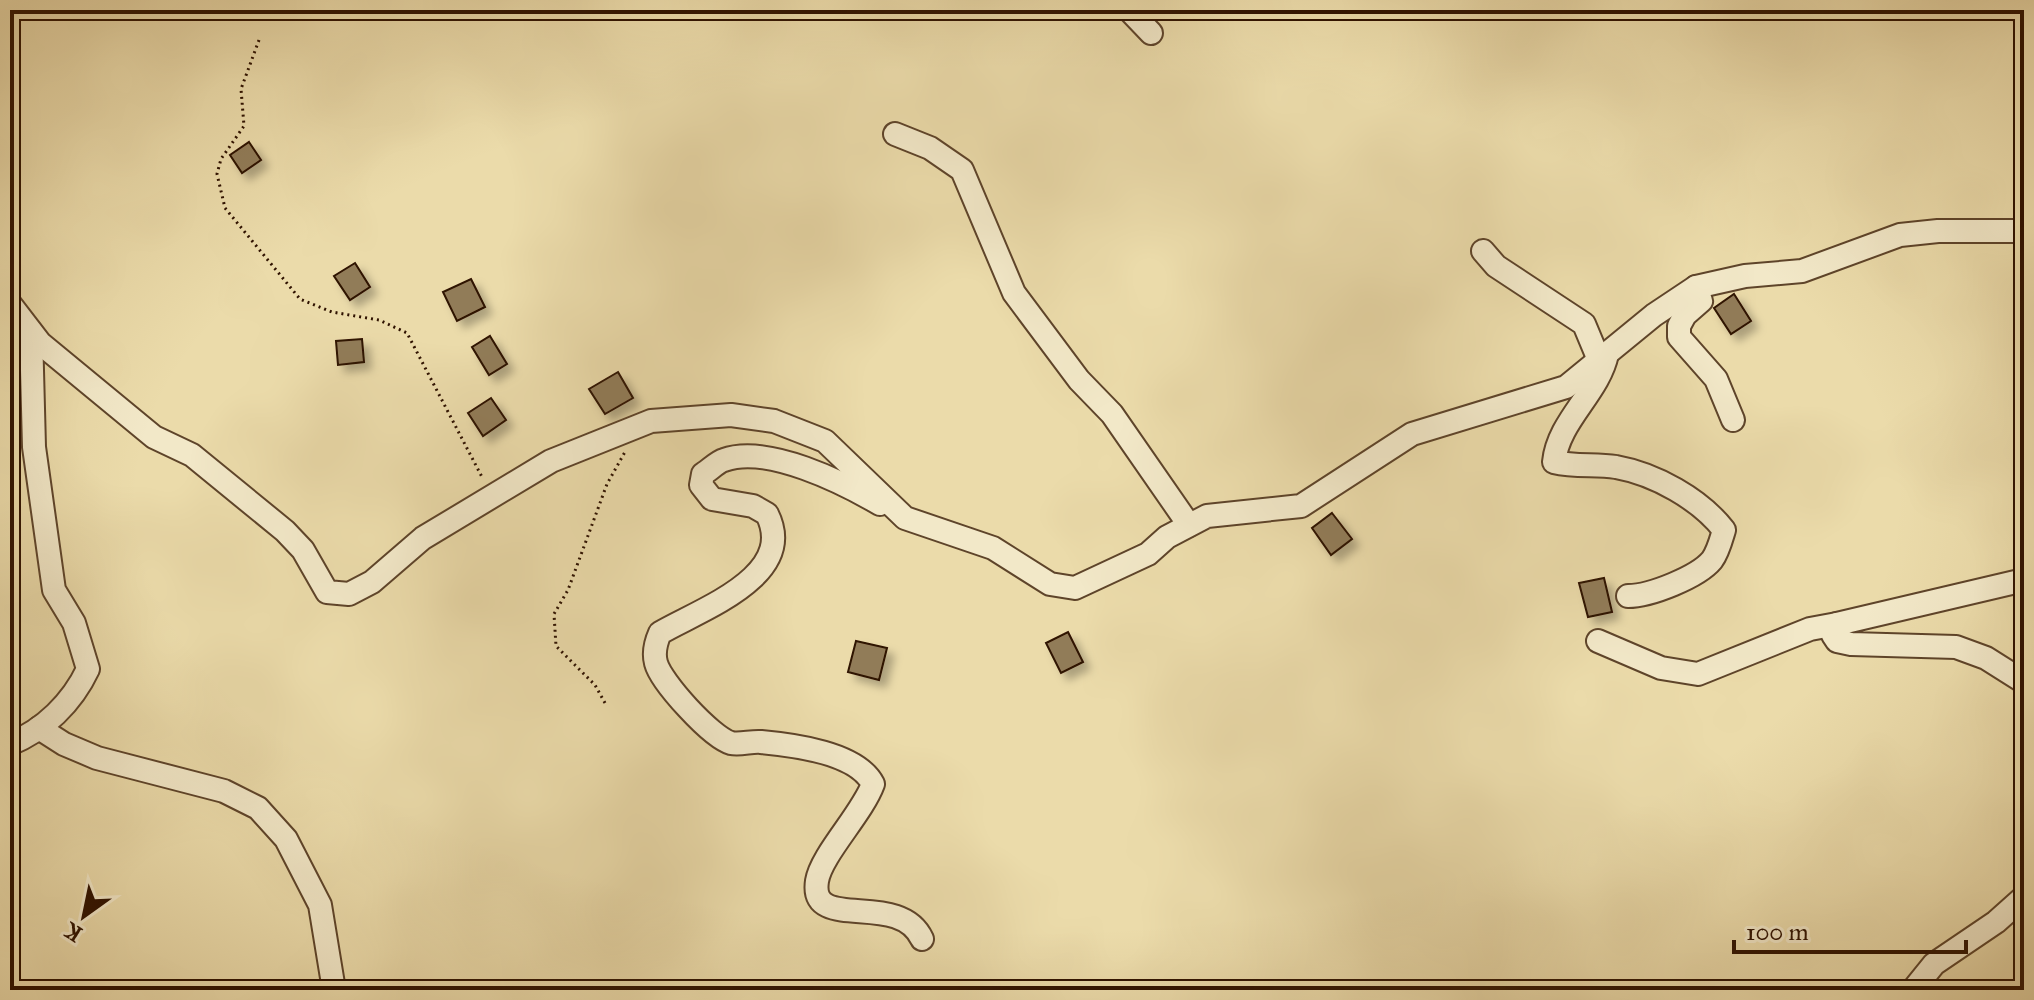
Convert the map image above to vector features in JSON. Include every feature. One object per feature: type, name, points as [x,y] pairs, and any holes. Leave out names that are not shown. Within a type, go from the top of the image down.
[{"type":"street","points":[[1129,10],[1151,33]]},
{"type":"street","points":[[2020,10],[2024,14]]},
{"type":"street","points":[[895,134],[930,148],[962,170],[1014,293],[1079,380],[1112,414],[1189,525]]},
{"type":"street","points":[[922,939],[916,926],[902,917],[832,910],[820,901],[817,892],[818,877],[867,801],[873,784],[868,775],[835,758],[801,749],[761,742],[731,743],[690,710],[656,664],[655,646],[660,633],[749,582],[768,563],[773,549],[767,514],[753,506],[712,499],[701,485],[703,474],[725,459],[760,458],[787,463],[838,480],[905,518],[993,548],[1050,584],[1075,588],[1148,554],[1167,537],[1207,516],[1301,506],[1412,434],[1566,387],[1696,287],[1745,276],[1802,271],[1900,235],[1938,231],[2024,231]]},
{"type":"street","points":[[1483,251],[1496,266],[1584,324],[1604,357],[1603,375],[1578,409],[1555,451],[1554,462],[1617,467],[1661,482],[1700,507],[1724,530],[1711,561],[1699,570],[1653,592],[1628,596]]},
{"type":"street","points":[[1696,287],[1701,301],[1685,315],[1679,326],[1679,337],[1716,379],[1733,420]]},
{"type":"street","points":[[10,304],[40,343],[154,437],[192,455],[285,531],[303,550],[327,592],[349,594],[372,582],[423,538],[551,461],[651,421],[731,415],[774,421],[825,441],[905,518]]},
{"type":"street","points":[[10,744],[58,713],[80,685],[88,669],[74,623],[54,590],[34,447],[31,332]]},
{"type":"street","points":[[1598,641],[1661,668],[1698,674],[1810,629],[2024,580]]},
{"type":"street","points":[[1837,624],[1833,635],[1837,641],[1956,647],[1986,658],[2024,682]]},
{"type":"street","points":[[39,728],[64,744],[97,758],[224,791],[258,808],[286,839],[320,905],[334,990]]},
{"type":"street","points":[[1913,990],[1934,964],[1996,922],[2024,897]]},
{"type":"street","points":[[1934,964],[1937,990]]},
{"type":"path","points":[[259,40],[241,89],[244,126],[221,159],[217,174],[225,208],[300,299],[332,312],[379,320],[407,333],[493,496]]},
{"type":"path","points":[[605,703],[595,685],[556,646],[554,614],[568,590],[607,484],[625,451]]},
{"type":"building","points":[[249,142],[261,160],[242,173],[230,155]]},
{"type":"building","points":[[355,263],[370,287],[350,300],[334,276]]},
{"type":"building","points":[[471,279],[485,307],[457,321],[443,292]]},
{"type":"building","points":[[1734,294],[1751,321],[1731,334],[1714,308]]},
{"type":"building","points":[[490,336],[507,364],[489,375],[472,347]]},
{"type":"building","points":[[362,339],[364,362],[338,365],[336,341]]},
{"type":"building","points":[[618,372],[633,398],[605,414],[589,389]]},
{"type":"building","points":[[491,398],[506,420],[483,436],[468,413]]},
{"type":"building","points":[[1332,513],[1352,539],[1331,555],[1312,528]]},
{"type":"building","points":[[1604,578],[1612,612],[1588,617],[1579,583]]},
{"type":"building","points":[[1068,632],[1083,662],[1061,673],[1046,643]]},
{"type":"building","points":[[856,641],[887,648],[879,680],[848,672]]}]
